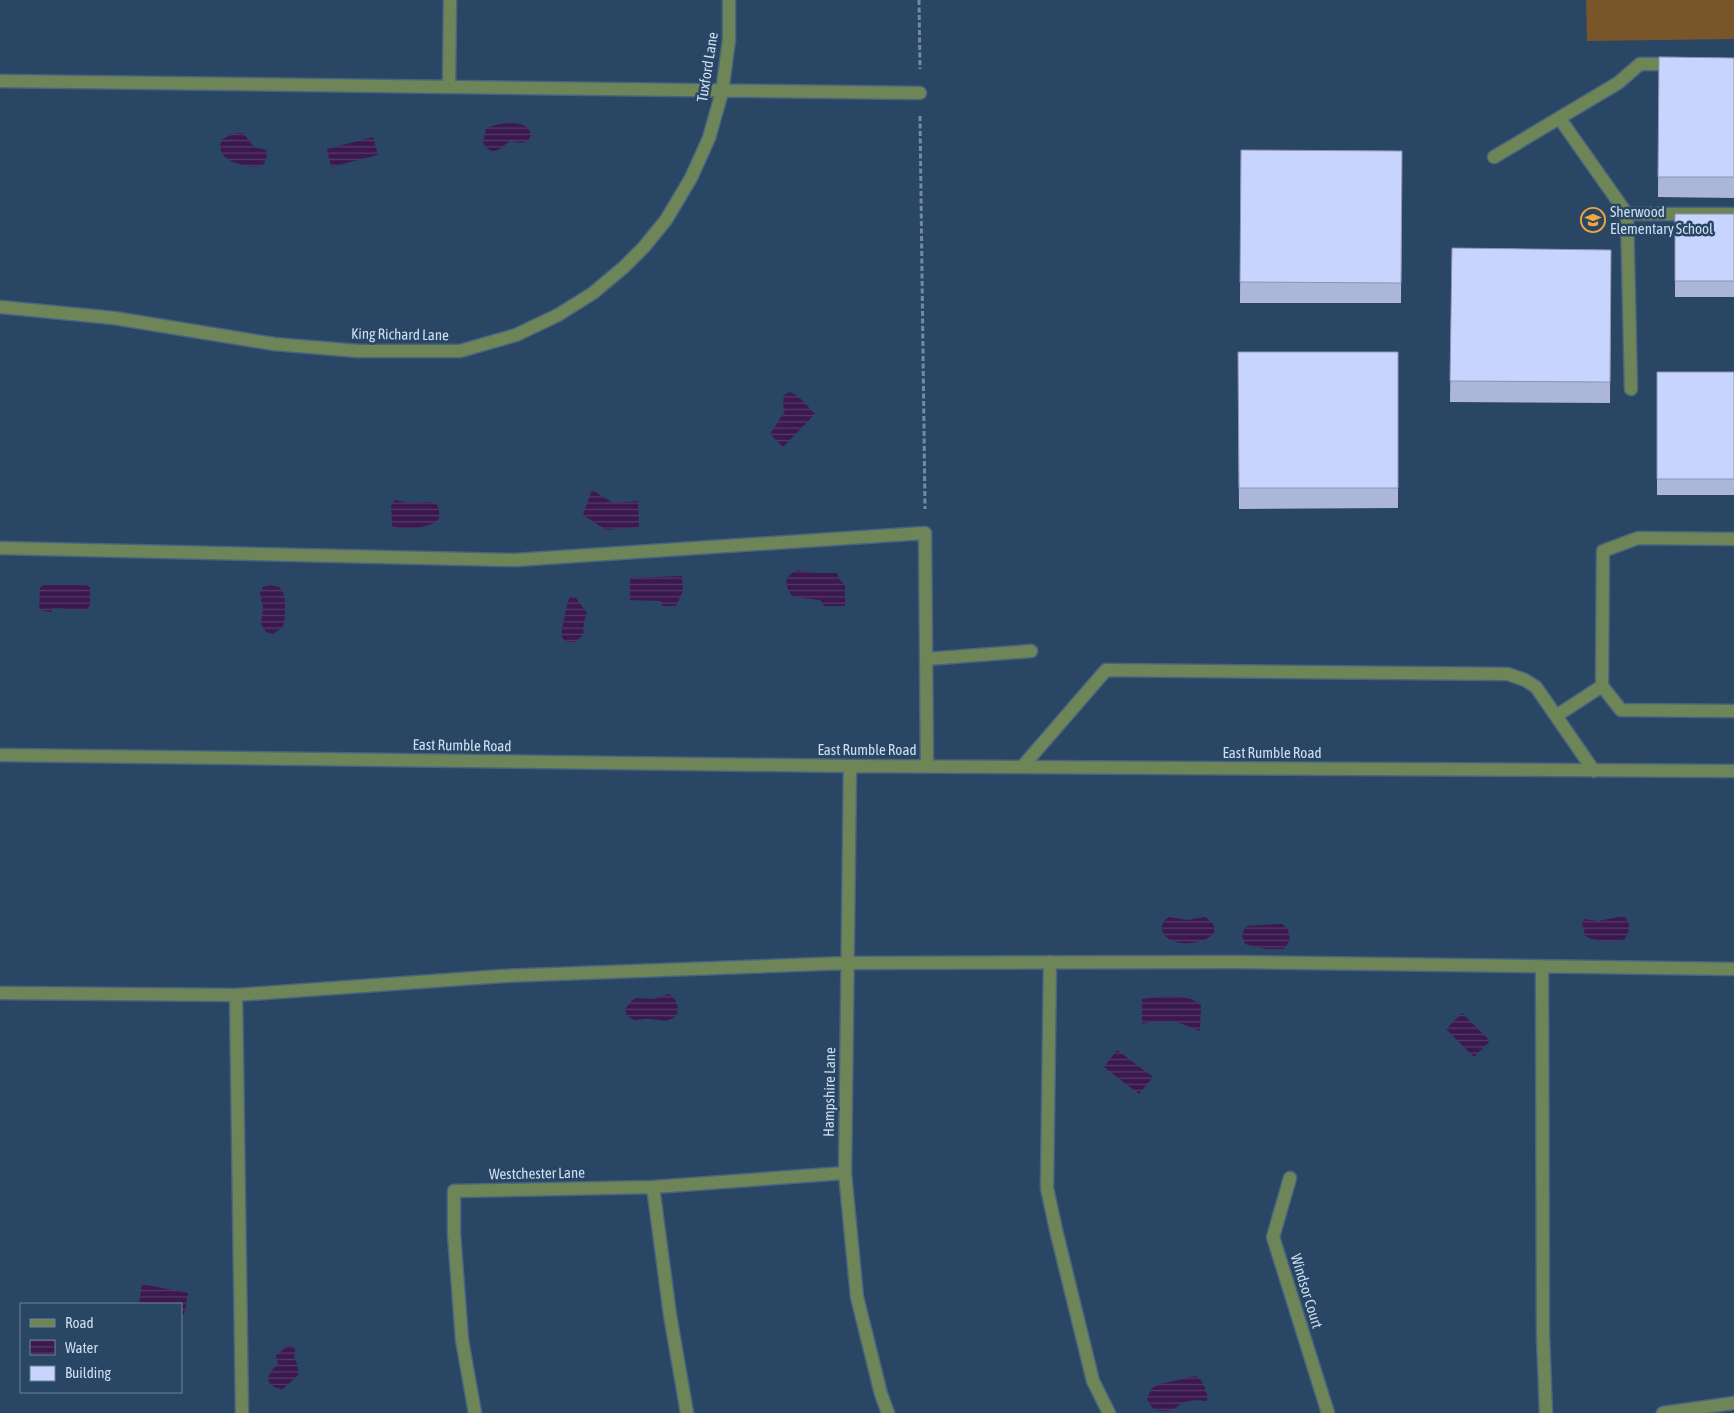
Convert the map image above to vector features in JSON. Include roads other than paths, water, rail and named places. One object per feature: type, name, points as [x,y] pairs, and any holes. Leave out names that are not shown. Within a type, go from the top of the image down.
[{"type":"street","points":[[449,86],[450,0]]},
{"type":"street","name":"Tuxford Lane","points":[[709,138],[722,92],[729,40],[729,0]]},
{"type":"street","points":[[1494,158],[1618,84],[1640,64],[1687,64]]},
{"type":"street","points":[[0,81],[449,86],[722,92],[920,93]]},
{"type":"street","points":[[1560,119],[1628,214],[1631,389]]},
{"type":"street","name":"King Richard Lane","points":[[0,307],[114,318],[274,344],[358,351],[460,351],[516,335],[558,315],[593,293],[624,267],[644,247],[666,220],[691,178],[709,138]]},
{"type":"street","points":[[1628,214],[1734,214]]},
{"type":"street","points":[[0,548],[515,560],[925,533],[927,766]]},
{"type":"street","points":[[1734,539],[1638,538],[1603,551],[1602,686],[1621,710],[1734,710]]},
{"type":"street","points":[[926,659],[1031,650]]},
{"type":"street","points":[[1023,766],[1106,670],[1508,674],[1525,680],[1536,687],[1594,771]]},
{"type":"street","points":[[1556,716],[1602,686]]},
{"type":"street","name":"East Rumble Road","points":[[0,755],[850,766],[1734,771]]},
{"type":"street","name":"Hampshire Lane","points":[[850,766],[845,1173],[857,1297],[881,1394],[888,1413]]},
{"type":"street","points":[[1050,962],[1047,1188],[1093,1381],[1109,1413]]},
{"type":"street","points":[[0,993],[236,995],[502,976],[847,963],[1237,962],[1734,968]]},
{"type":"street","points":[[1542,966],[1543,1326],[1546,1413]]},
{"type":"street","points":[[236,995],[242,1413]]},
{"type":"street","name":"Westchester Lane","points":[[475,1413],[462,1340],[454,1234],[454,1191],[653,1187],[845,1173]]},
{"type":"street","name":"Windsor Court","points":[[1290,1178],[1273,1237],[1328,1413]]},
{"type":"street","points":[[653,1187],[670,1315],[687,1413]]},
{"type":"street","points":[[1663,1413],[1734,1403]]},
{"type":"water","points":[[511,123],[524,125],[530,131],[531,135],[528,141],[521,143],[510,141],[496,151],[487,148],[483,143],[486,128]]},
{"type":"water","points":[[236,133],[243,133],[254,147],[266,150],[267,156],[264,164],[250,167],[225,157],[220,148],[222,139]]},
{"type":"water","points":[[373,137],[378,155],[331,167],[327,149]]},
{"type":"water","points":[[789,392],[800,398],[815,414],[783,447],[770,434],[785,411],[783,404],[784,395]]},
{"type":"water","points":[[592,490],[613,503],[638,501],[639,527],[606,530],[583,515]]},
{"type":"water","points":[[395,500],[437,504],[439,519],[430,525],[417,528],[397,528],[392,526],[391,505]]},
{"type":"water","points":[[798,570],[814,573],[837,573],[845,585],[845,606],[824,606],[820,600],[793,597],[786,581],[793,572]]},
{"type":"water","points":[[682,576],[683,591],[676,606],[662,606],[661,601],[630,600],[630,578]]},
{"type":"water","points":[[43,585],[86,585],[90,587],[90,606],[85,610],[53,608],[51,612],[39,610],[40,588]]},
{"type":"water","points":[[270,585],[279,587],[282,590],[285,606],[283,627],[273,634],[266,632],[261,624],[263,608],[260,593],[263,587]]},
{"type":"water","points":[[570,597],[576,598],[587,613],[584,621],[583,635],[575,642],[566,642],[562,635]]},
{"type":"water","points":[[1169,917],[1187,920],[1205,917],[1213,925],[1214,932],[1209,938],[1199,942],[1177,942],[1167,938],[1162,930],[1163,923]]},
{"type":"water","points":[[1625,917],[1629,926],[1628,934],[1624,940],[1599,941],[1585,936],[1582,923],[1584,919],[1598,921]]},
{"type":"water","points":[[1282,924],[1288,929],[1290,940],[1284,949],[1265,949],[1245,944],[1242,936],[1247,926]]},
{"type":"water","points":[[669,994],[676,1002],[678,1010],[675,1017],[668,1020],[634,1020],[629,1017],[625,1010],[630,1002],[636,998],[654,999]]},
{"type":"water","points":[[1164,996],[1188,998],[1201,1005],[1200,1031],[1174,1021],[1142,1024],[1142,999]]},
{"type":"water","points":[[1462,1013],[1490,1041],[1474,1057],[1446,1029]]},
{"type":"water","points":[[1117,1050],[1153,1077],[1139,1094],[1104,1067]]},
{"type":"water","points":[[142,1284],[188,1293],[184,1315],[182,1314],[182,1303],[139,1303]]},
{"type":"water","points":[[288,1346],[292,1346],[295,1350],[294,1357],[298,1366],[298,1375],[283,1389],[280,1389],[271,1385],[268,1380],[271,1371],[278,1364],[276,1355]]},
{"type":"water","points":[[1195,1376],[1204,1385],[1208,1397],[1206,1401],[1187,1401],[1171,1410],[1159,1411],[1153,1408],[1147,1398],[1152,1388],[1160,1384]]},
{"type":"place","name":"Sherwood Elementary School","points":[[1593,220]]}]
